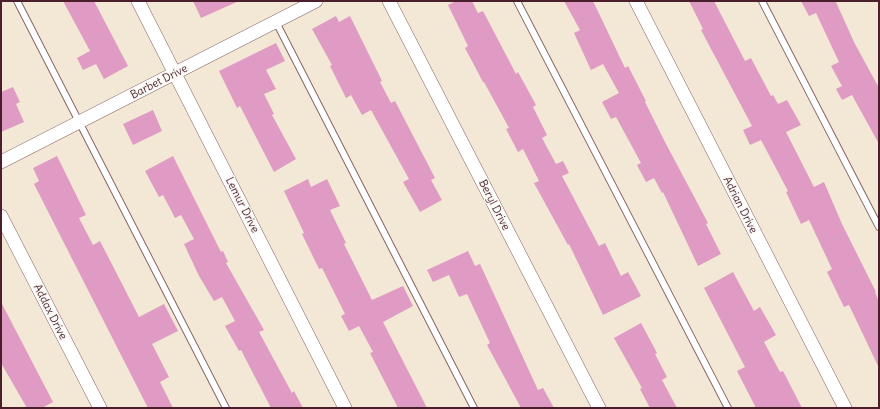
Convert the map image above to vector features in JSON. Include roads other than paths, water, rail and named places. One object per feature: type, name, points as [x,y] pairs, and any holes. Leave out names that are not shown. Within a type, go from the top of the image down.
[{"type":"street","name":"Lemur Drive","points":[[138,1],[346,408]]},
{"type":"street","name":"Barbet Drive","points":[[1,162],[316,1]]},
{"type":"street","name":"Beryl Drive","points":[[389,1],[599,408]]},
{"type":"street","name":"Adrian Drive","points":[[636,1],[845,408]]},
{"type":"street","name":"Addax Drive","points":[[1,216],[100,408]]},
{"type":"lane","points":[[17,1],[226,408]]},
{"type":"lane","points":[[518,1],[728,408]]},
{"type":"lane","points":[[762,1],[879,227]]},
{"type":"lane","points":[[276,22],[474,408]]}]
